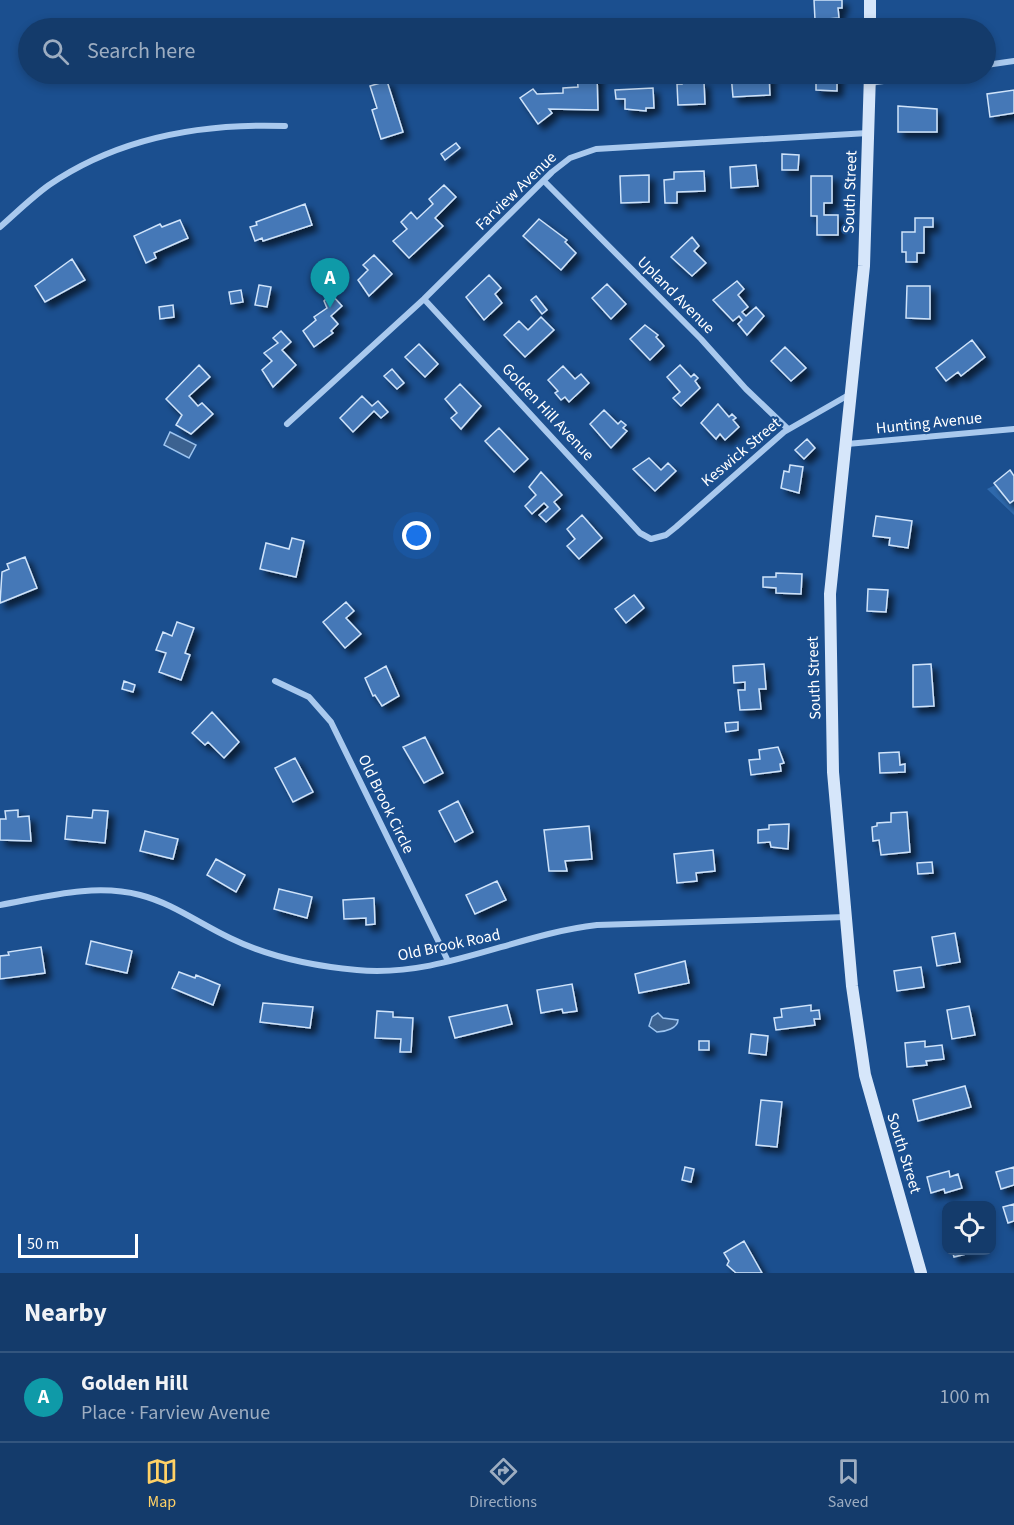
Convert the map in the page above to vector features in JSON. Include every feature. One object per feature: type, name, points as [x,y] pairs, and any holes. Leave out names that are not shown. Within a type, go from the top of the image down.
[{"type":"street","points":[[870,0],[870,18]]},
{"type":"street","points":[[996,64],[1014,61]]},
{"type":"street","name":"South Street","points":[[870,84],[864,266],[829,624],[832,772],[852,986],[865,1075],[921,1273]]},
{"type":"street","points":[[0,227],[49,185],[81,167],[145,140],[219,126],[285,126]]},
{"type":"street","name":"Farview Avenue","points":[[286,424],[424,299],[566,160],[596,149],[868,133]]},
{"type":"street","name":"Upland Avenue","points":[[544,181],[702,340],[746,389],[788,429]]},
{"type":"street","name":"Golden Hill Avenue","points":[[424,299],[640,533],[653,539]]},
{"type":"street","name":"Keswick Street","points":[[653,539],[676,527],[788,429],[852,392]]},
{"type":"street","name":"Hunting Avenue","points":[[847,444],[1014,429]]},
{"type":"street","name":"Old Brook Circle","points":[[275,681],[309,698],[331,722],[448,961]]},
{"type":"street","name":"Old Brook Road","points":[[0,905],[76,892],[120,891],[158,901],[239,943],[300,962],[376,971],[420,968],[562,930],[602,924],[846,916]]},
{"type":"shaded area","points":[[170,432],[196,445],[189,458],[164,445]]},
{"type":"shaded area","points":[[1014,476],[1014,515],[987,489]]},
{"type":"shaded area","points":[[658,1013],[663,1018],[678,1020],[676,1025],[657,1032],[649,1026],[652,1017]]},
{"type":"building","points":[[814,0],[842,0],[842,8],[838,8],[839,18],[815,18]]},
{"type":"building","points":[[388,84],[403,132],[381,139],[372,110],[377,108],[370,86]]},
{"type":"building","points":[[578,84],[597,84],[598,110],[549,109],[552,113],[538,124],[520,98],[533,89],[537,94],[563,93],[563,88],[578,87]]},
{"type":"building","points":[[677,84],[704,84],[705,104],[678,105]]},
{"type":"building","points":[[732,84],[769,84],[770,95],[733,97]]},
{"type":"building","points":[[816,84],[837,84],[837,91],[816,90]]},
{"type":"building","points":[[653,88],[654,108],[646,108],[646,111],[625,109],[625,99],[616,99],[615,90]]},
{"type":"building","points":[[1014,90],[1014,113],[990,117],[987,94]]},
{"type":"building","points":[[898,106],[937,109],[937,132],[898,132]]},
{"type":"building","points":[[456,143],[460,148],[445,160],[441,154]]},
{"type":"building","points":[[782,154],[799,155],[798,170],[782,170]]},
{"type":"building","points":[[756,165],[758,186],[731,188],[730,167]]},
{"type":"building","points":[[704,171],[705,191],[677,192],[677,203],[665,203],[664,180],[674,179],[674,172]]},
{"type":"building","points":[[649,175],[649,202],[621,203],[620,176]]},
{"type":"building","points":[[811,176],[832,176],[832,203],[824,203],[824,215],[838,215],[838,235],[817,235],[817,216],[811,216]]},
{"type":"building","points":[[444,185],[456,197],[435,218],[443,226],[409,258],[393,241],[407,229],[401,222],[411,212],[417,219],[433,204],[429,199]]},
{"type":"building","points":[[305,204],[312,225],[263,241],[262,238],[255,241],[250,227],[257,225],[256,222]]},
{"type":"building","points":[[915,218],[933,218],[933,227],[924,227],[924,253],[917,253],[917,262],[906,262],[906,252],[902,252],[902,232],[915,232]]},
{"type":"building","points":[[539,219],[567,240],[565,242],[576,253],[561,270],[523,236]]},
{"type":"building","points":[[180,220],[188,238],[154,253],[156,258],[146,263],[134,236],[160,224],[162,227]]},
{"type":"building","points":[[692,237],[699,246],[694,251],[706,263],[692,276],[671,257]]},
{"type":"building","points":[[374,255],[392,274],[369,296],[358,280],[368,270],[363,265]]},
{"type":"building","points":[[72,259],[85,280],[45,302],[35,286]]},
{"type":"building","points":[[333,261],[337,266],[326,275],[322,271]]},
{"type":"building","points":[[489,275],[501,288],[495,294],[502,303],[484,320],[466,297]]},
{"type":"building","points":[[737,281],[744,289],[738,295],[748,307],[742,312],[746,316],[756,307],[764,316],[747,335],[738,324],[742,320],[739,316],[733,321],[713,300]]},
{"type":"building","points":[[607,284],[626,304],[611,319],[592,298]]},
{"type":"building","points":[[259,285],[271,287],[267,307],[255,305]]},
{"type":"building","points":[[907,286],[930,286],[930,319],[906,318]]},
{"type":"building","points":[[241,290],[243,302],[231,304],[229,292]]},
{"type":"building","points":[[331,294],[342,306],[331,316],[338,324],[331,331],[333,333],[314,347],[303,331],[316,320],[314,317],[327,308],[324,301]]},
{"type":"building","points":[[536,296],[547,310],[542,314],[531,300]]},
{"type":"building","points":[[173,305],[174,317],[160,319],[159,307]]},
{"type":"building","points":[[541,317],[554,330],[525,357],[504,335],[519,321],[528,330]]},
{"type":"building","points":[[645,325],[658,335],[656,337],[664,346],[650,360],[630,339]]},
{"type":"building","points":[[281,331],[291,342],[282,350],[296,365],[273,387],[262,370],[272,361],[264,353],[278,343],[273,338]]},
{"type":"building","points":[[972,340],[985,357],[961,376],[958,372],[946,381],[936,368]]},
{"type":"building","points":[[419,344],[438,364],[425,377],[405,357]]},
{"type":"building","points":[[785,347],[806,368],[791,381],[771,361]]},
{"type":"building","points":[[199,365],[210,377],[189,396],[198,406],[202,403],[213,414],[191,434],[176,425],[182,415],[166,399]]},
{"type":"building","points":[[680,365],[691,377],[694,374],[698,378],[695,381],[700,388],[681,406],[673,398],[680,392],[667,377]]},
{"type":"building","points":[[563,366],[575,379],[581,374],[589,383],[569,402],[565,397],[561,400],[555,393],[558,391],[548,380]]},
{"type":"building","points":[[392,369],[404,383],[397,389],[384,376]]},
{"type":"building","points":[[460,384],[481,406],[461,429],[451,418],[457,413],[445,399]]},
{"type":"building","points":[[362,396],[372,406],[378,401],[388,412],[381,418],[374,411],[353,432],[340,418]]},
{"type":"building","points":[[718,404],[729,417],[732,414],[736,418],[733,420],[739,427],[725,440],[720,434],[716,439],[701,423]]},
{"type":"building","points":[[604,410],[618,424],[621,421],[626,425],[623,428],[627,431],[611,448],[590,424]]},
{"type":"building","points":[[499,428],[528,459],[514,472],[485,441]]},
{"type":"building","points":[[807,439],[815,448],[804,459],[795,450]]},
{"type":"building","points":[[649,458],[661,470],[668,463],[676,471],[655,491],[633,469]]},
{"type":"building","points":[[790,465],[803,467],[799,493],[781,488],[784,471],[789,472]]},
{"type":"building","points":[[1010,470],[1014,476],[1014,500],[1010,503],[994,483]]},
{"type":"building","points":[[541,472],[562,495],[554,502],[560,509],[546,522],[539,515],[548,507],[544,503],[532,514],[525,506],[536,495],[529,487]]},
{"type":"building","points":[[582,515],[602,538],[579,559],[567,546],[575,539],[567,529]]},
{"type":"building","points":[[876,516],[912,521],[908,548],[889,545],[890,538],[873,536]]},
{"type":"building","points":[[292,538],[304,541],[296,577],[260,569],[266,543],[289,549]]},
{"type":"building","points":[[25,557],[37,588],[0,603],[2,572],[9,569],[7,564]]},
{"type":"building","points":[[776,573],[802,574],[801,594],[776,593],[776,588],[763,587],[763,577],[776,577]]},
{"type":"building","points":[[868,589],[888,590],[886,612],[867,611]]},
{"type":"building","points":[[634,595],[644,608],[626,623],[615,609]]},
{"type":"building","points":[[346,602],[354,611],[346,618],[361,634],[345,648],[323,622]]},
{"type":"building","points":[[177,622],[194,628],[185,653],[190,655],[181,680],[159,672],[166,653],[156,650],[163,632],[172,636]]},
{"type":"building","points":[[764,664],[766,689],[759,689],[761,709],[740,710],[738,690],[745,690],[745,682],[734,683],[733,666]]},
{"type":"building","points":[[931,664],[934,706],[913,707],[913,665]]},
{"type":"building","points":[[386,666],[399,696],[382,706],[375,695],[373,696],[365,678]]},
{"type":"building","points":[[124,681],[135,685],[133,692],[122,689]]},
{"type":"building","points":[[212,712],[239,742],[224,758],[208,742],[205,745],[192,733]]},
{"type":"building","points":[[738,722],[738,730],[726,732],[725,723]]},
{"type":"building","points":[[425,737],[443,773],[424,783],[403,747]]},
{"type":"building","points":[[778,747],[784,763],[780,764],[781,771],[751,775],[749,760],[760,759],[759,750]]},
{"type":"building","points":[[899,752],[900,765],[905,764],[905,772],[880,773],[879,753]]},
{"type":"building","points":[[295,758],[313,792],[293,802],[275,768]]},
{"type":"building","points":[[458,801],[473,832],[455,842],[439,811]]},
{"type":"building","points":[[18,810],[18,817],[29,816],[31,841],[0,840],[0,819],[6,819],[5,811]]},
{"type":"building","points":[[93,810],[108,811],[105,843],[65,839],[67,816],[92,818]]},
{"type":"building","points":[[907,812],[910,852],[881,855],[879,840],[873,841],[872,827],[877,826],[877,823],[891,822],[891,813]]},
{"type":"building","points":[[789,824],[788,849],[771,847],[770,842],[758,843],[758,830],[769,829],[769,825]]},
{"type":"building","points":[[589,826],[592,859],[565,861],[567,871],[549,871],[544,830]]},
{"type":"building","points":[[145,831],[178,839],[173,859],[140,851]]},
{"type":"building","points":[[713,850],[715,871],[696,873],[697,881],[677,883],[674,854]]},
{"type":"building","points":[[216,859],[245,875],[236,892],[207,875]]},
{"type":"building","points":[[932,862],[933,873],[918,874],[917,863]]},
{"type":"building","points":[[497,881],[506,900],[475,914],[466,895]]},
{"type":"building","points":[[279,889],[312,897],[307,918],[274,909]]},
{"type":"building","points":[[374,898],[375,924],[366,925],[366,918],[344,919],[343,900]]},
{"type":"building","points":[[955,933],[960,962],[937,966],[932,937]]},
{"type":"building","points":[[91,941],[132,951],[127,973],[86,964]]},
{"type":"building","points":[[41,947],[45,973],[0,979],[0,956],[9,955],[8,952]]},
{"type":"building","points":[[685,961],[689,983],[639,993],[635,974]]},
{"type":"building","points":[[921,967],[924,987],[897,991],[894,971]]},
{"type":"building","points":[[179,972],[195,978],[196,975],[220,985],[213,1005],[172,988]]},
{"type":"building","points":[[572,984],[577,1011],[563,1013],[562,1009],[541,1013],[537,990]]},
{"type":"building","points":[[263,1003],[313,1007],[310,1028],[260,1022]]},
{"type":"building","points":[[507,1005],[512,1024],[455,1038],[449,1017]]},
{"type":"building","points":[[811,1005],[811,1011],[819,1010],[820,1019],[814,1019],[815,1025],[776,1030],[774,1018],[782,1017],[781,1009]]},
{"type":"building","points":[[969,1006],[975,1035],[952,1039],[947,1010]]},
{"type":"building","points":[[377,1011],[393,1012],[393,1017],[413,1018],[411,1052],[400,1052],[401,1039],[375,1038]]},
{"type":"building","points":[[751,1034],[768,1036],[766,1055],[749,1053]]},
{"type":"building","points":[[699,1041],[709,1041],[709,1050],[699,1050]]},
{"type":"building","points":[[925,1041],[925,1047],[942,1045],[944,1059],[926,1061],[927,1065],[907,1067],[905,1043]]},
{"type":"building","points":[[965,1086],[971,1107],[918,1121],[913,1100]]},
{"type":"building","points":[[761,1100],[782,1102],[777,1147],[756,1145]]},
{"type":"building","points":[[685,1167],[694,1169],[691,1182],[682,1180]]},
{"type":"building","points":[[1014,1167],[1014,1185],[1001,1189],[996,1172]]},
{"type":"building","points":[[949,1171],[950,1177],[958,1174],[962,1188],[945,1193],[944,1189],[931,1193],[927,1177]]},
{"type":"building","points":[[1014,1204],[1014,1221],[1008,1223],[1003,1207]]},
{"type":"building","points":[[744,1241],[762,1273],[736,1273],[727,1265],[729,1261],[724,1253]]},
{"type":"place","name":"Golden Hill","points":[[330,308]]}]
